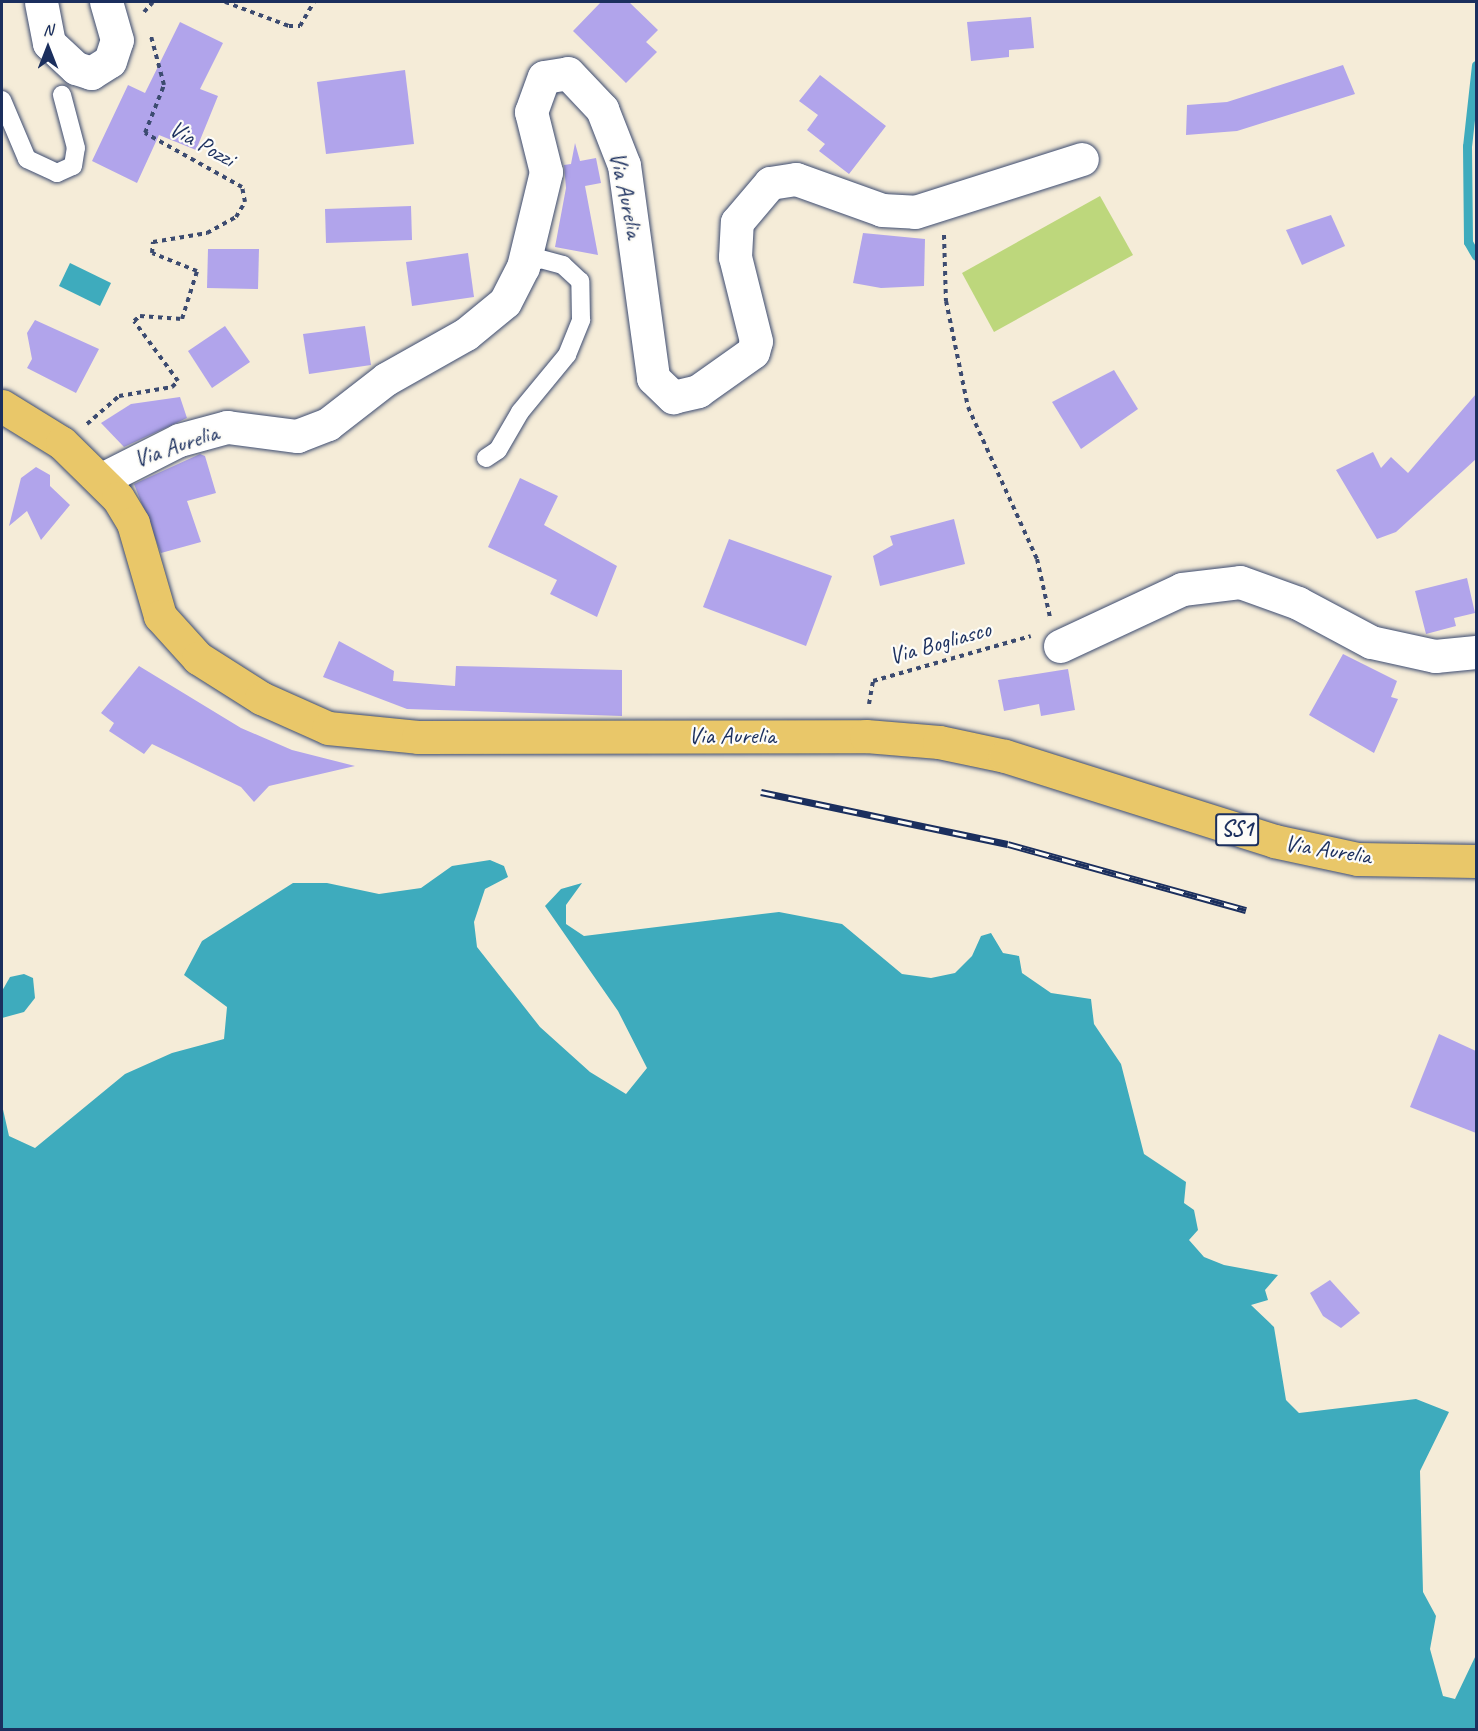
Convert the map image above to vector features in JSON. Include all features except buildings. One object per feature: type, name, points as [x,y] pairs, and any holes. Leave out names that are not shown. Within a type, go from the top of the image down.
[{"type":"main road","name":"Via Aurelia","points":[[2,406],[92,471],[133,523],[160,616],[198,658],[261,698],[328,728],[418,737],[866,736],[939,742],[1005,756],[1274,841],[1358,859],[1476,861]]},
{"type":"street","points":[[42,2],[49,43],[76,68],[91,73],[110,60],[117,40],[106,2]]},
{"type":"street","name":"Via Aurelia","points":[[92,471],[179,440],[227,427],[297,436],[328,424],[386,379],[466,334],[505,302],[523,267],[546,172],[532,103],[544,77],[568,73],[602,109],[624,165],[653,378],[664,395],[683,397],[698,391],[753,352],[756,341],[735,257],[737,222],[770,183],[796,179],[882,210],[942,207],[1082,159]]},
{"type":"street","points":[[1053,639],[1182,590],[1240,582],[1298,603],[1371,642],[1435,656],[1476,652]]},
{"type":"lane","points":[[2,99],[27,159],[57,173],[73,166],[76,148],[62,95]]},
{"type":"lane","points":[[486,458],[498,450],[520,412],[567,356],[581,320],[580,281],[563,265],[540,259],[523,267]]},
{"type":"path","points":[[147,21],[144,11],[153,2]]},
{"type":"path","points":[[225,2],[289,26],[300,26],[314,2]]},
{"type":"path","name":"Via Pozzi","points":[[92,471],[88,422],[119,396],[172,387],[178,381],[134,321],[140,316],[182,319],[197,271],[152,253],[153,242],[207,233],[236,217],[245,202],[242,187],[145,134],[164,85],[150,32]]},
{"type":"path","points":[[942,207],[946,301],[956,359],[968,407],[1037,559],[1053,639]]},
{"type":"path","name":"Via Bogliasco","points":[[868,711],[873,681],[1053,639]]},
{"type":"green space","points":[[1100,196],[1133,255],[994,332],[962,273]]},
{"type":"water","points":[[70,263],[111,283],[100,306],[59,286]]},
{"type":"water","points":[[490,860],[504,866],[508,877],[485,889],[474,922],[477,947],[540,1027],[590,1072],[626,1094],[647,1068],[618,1011],[545,906],[561,889],[582,883],[566,905],[566,924],[584,936],[779,912],[842,924],[902,974],[931,978],[955,973],[972,956],[981,936],[991,933],[1003,953],[1019,956],[1022,973],[1051,993],[1091,999],[1094,1024],[1121,1064],[1144,1154],[1186,1182],[1184,1203],[1194,1210],[1198,1230],[1189,1240],[1204,1257],[1224,1265],[1278,1275],[1265,1290],[1268,1300],[1251,1305],[1274,1327],[1286,1400],[1299,1413],[1416,1399],[1449,1412],[1420,1471],[1423,1592],[1436,1616],[1430,1649],[1443,1696],[1455,1699],[1476,1655],[1476,1729],[2,1729],[2,1105],[9,1136],[35,1148],[125,1074],[172,1053],[224,1039],[227,1007],[184,975],[202,941],[293,883],[327,883],[379,894],[421,888],[452,866]]},
{"type":"water","points":[[24,974],[33,978],[35,998],[24,1012],[2,1018],[2,991],[10,977]]},
{"type":"waterway","points":[[1476,65],[1467,146],[1468,242],[1476,256]]},
{"type":"railway","points":[[761,792],[1008,844],[1246,910]]}]
